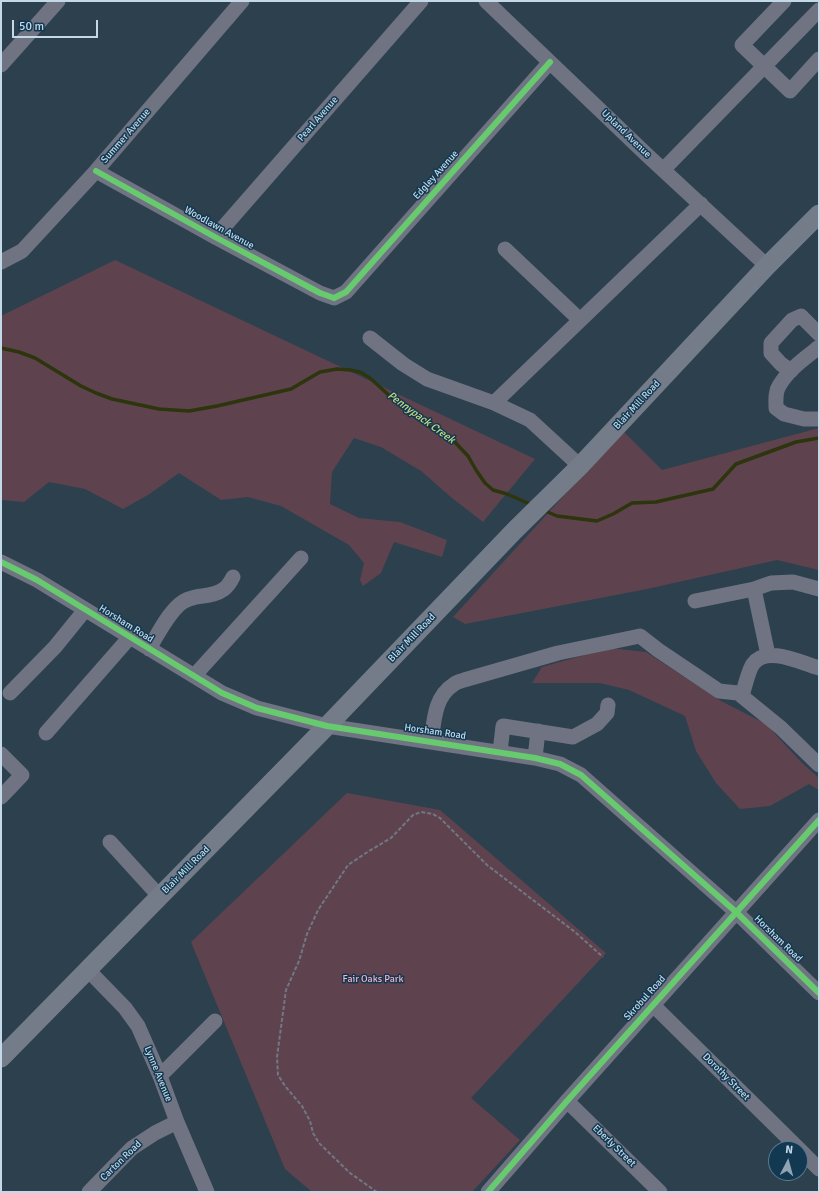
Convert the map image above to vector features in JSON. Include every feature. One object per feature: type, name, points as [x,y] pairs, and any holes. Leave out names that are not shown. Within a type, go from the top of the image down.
[{"type":"main road","name":"Blair Mill Road","points":[[1,1058],[327,726],[515,530],[580,466],[767,266],[819,214]]},
{"type":"street","points":[[1,65],[58,1]]},
{"type":"street","name":"Summer Avenue","points":[[1,262],[22,251],[96,171],[242,1]]},
{"type":"street","name":"Pearl Avenue","points":[[215,237],[421,1]]},
{"type":"street","name":"Upland Avenue","points":[[486,1],[767,266]]},
{"type":"street","points":[[784,1],[742,45],[790,92],[819,59]]},
{"type":"street","points":[[664,170],[819,10]]},
{"type":"street","name":"Edgley Avenue","points":[[334,298],[346,292],[550,62]]},
{"type":"street","name":"Woodlawn Avenue","points":[[96,171],[215,237],[320,293],[334,298]]},
{"type":"street","points":[[494,402],[701,204]]},
{"type":"street","points":[[505,249],[580,320]]},
{"type":"street","points":[[793,369],[781,364],[771,353],[770,343],[792,320],[801,316],[819,334]]},
{"type":"street","points":[[370,338],[402,364],[427,379],[494,402],[530,420],[580,466]]},
{"type":"street","points":[[819,347],[793,369],[778,387],[776,399],[776,408],[784,414],[804,419],[819,419]]},
{"type":"street","points":[[194,676],[301,558]]},
{"type":"street","name":"Horsham Road","points":[[1,562],[37,580],[222,693],[257,708],[327,726],[535,758],[560,764],[581,775],[736,912],[819,993]]},
{"type":"street","points":[[149,649],[164,623],[181,603],[187,600],[216,594],[224,589],[234,577]]},
{"type":"street","points":[[695,601],[754,589],[771,583],[793,582],[819,589]]},
{"type":"street","points":[[754,589],[768,655]]},
{"type":"street","points":[[10,692],[55,646],[85,610]]},
{"type":"street","points":[[431,742],[438,703],[444,692],[453,684],[558,653],[640,636],[658,650],[719,691],[738,693],[782,728],[819,765]]},
{"type":"street","points":[[46,733],[130,638]]},
{"type":"street","points":[[742,696],[752,664],[768,655],[790,659],[819,668]]},
{"type":"street","points":[[500,752],[503,726],[573,737],[597,724],[607,713],[608,705]]},
{"type":"street","points":[[535,758],[538,732]]},
{"type":"street","points":[[1,754],[22,775],[1,797]]},
{"type":"street","name":"Skrobul Road","points":[[488,1192],[567,1101],[819,820]]},
{"type":"street","points":[[110,842],[160,897]]},
{"type":"street","name":"Lynne Avenue","points":[[88,970],[125,1008],[138,1026],[207,1192]]},
{"type":"street","name":"Dorothy Street","points":[[653,1005],[791,1141]]},
{"type":"street","points":[[160,1076],[215,1021]]},
{"type":"street","name":"Eberly Street","points":[[567,1101],[660,1192]]},
{"type":"street","name":"Carton Road","points":[[89,1192],[132,1148],[155,1133],[177,1122]]},
{"type":"street","name":"Dorothy Street","points":[[808,1158],[819,1169]]},
{"type":"path","points":[[377,1192],[350,1173],[319,1144],[302,1106],[278,1075],[277,1057],[286,990],[299,961],[307,934],[318,910],[348,865],[369,850],[391,838],[413,815],[421,812],[432,814],[440,818],[487,865],[575,932],[603,956]]},
{"type":"green space","points":[[115,260],[535,459],[483,522],[421,471],[381,447],[354,438],[332,472],[330,504],[359,518],[400,522],[447,540],[442,557],[394,542],[381,573],[363,586],[360,580],[364,563],[349,545],[281,506],[248,497],[221,500],[179,473],[148,495],[123,509],[85,489],[49,482],[24,502],[1,500],[1,316]]},
{"type":"green space","points":[[819,428],[819,570],[777,560],[647,589],[465,624],[453,617],[623,431],[662,470]]},
{"type":"green space","points":[[609,648],[646,652],[721,701],[766,724],[801,762],[819,778],[819,790],[809,784],[770,806],[740,809],[716,783],[696,751],[685,716],[629,690],[600,683],[532,683],[542,667]]},
{"type":"green space","name":"Fair Oaks Park","points":[[347,793],[440,810],[606,953],[471,1098],[520,1140],[472,1192],[312,1192],[285,1169],[191,942]]},
{"type":"waterway","name":"Pennypack Creek","points":[[1,348],[19,352],[35,358],[81,386],[96,393],[112,399],[159,409],[189,411],[217,406],[291,389],[320,372],[337,369],[360,372],[370,378],[403,408],[428,426],[451,438],[468,456],[485,483],[493,490],[507,494],[532,505]]},
{"type":"waterway","name":"Pennypack Creek","points":[[543,510],[557,516],[597,521],[632,503],[656,502],[713,489],[736,464],[796,442],[819,438]]},
{"type":"cycle path","points":[[96,171],[215,237],[320,293],[334,298],[346,292],[550,62]]},
{"type":"cycle path","points":[[1,562],[37,580],[222,693],[257,708],[327,726],[535,758],[560,764],[581,775],[736,912],[819,993]]},
{"type":"cycle path","points":[[488,1192],[567,1101],[819,820]]}]
